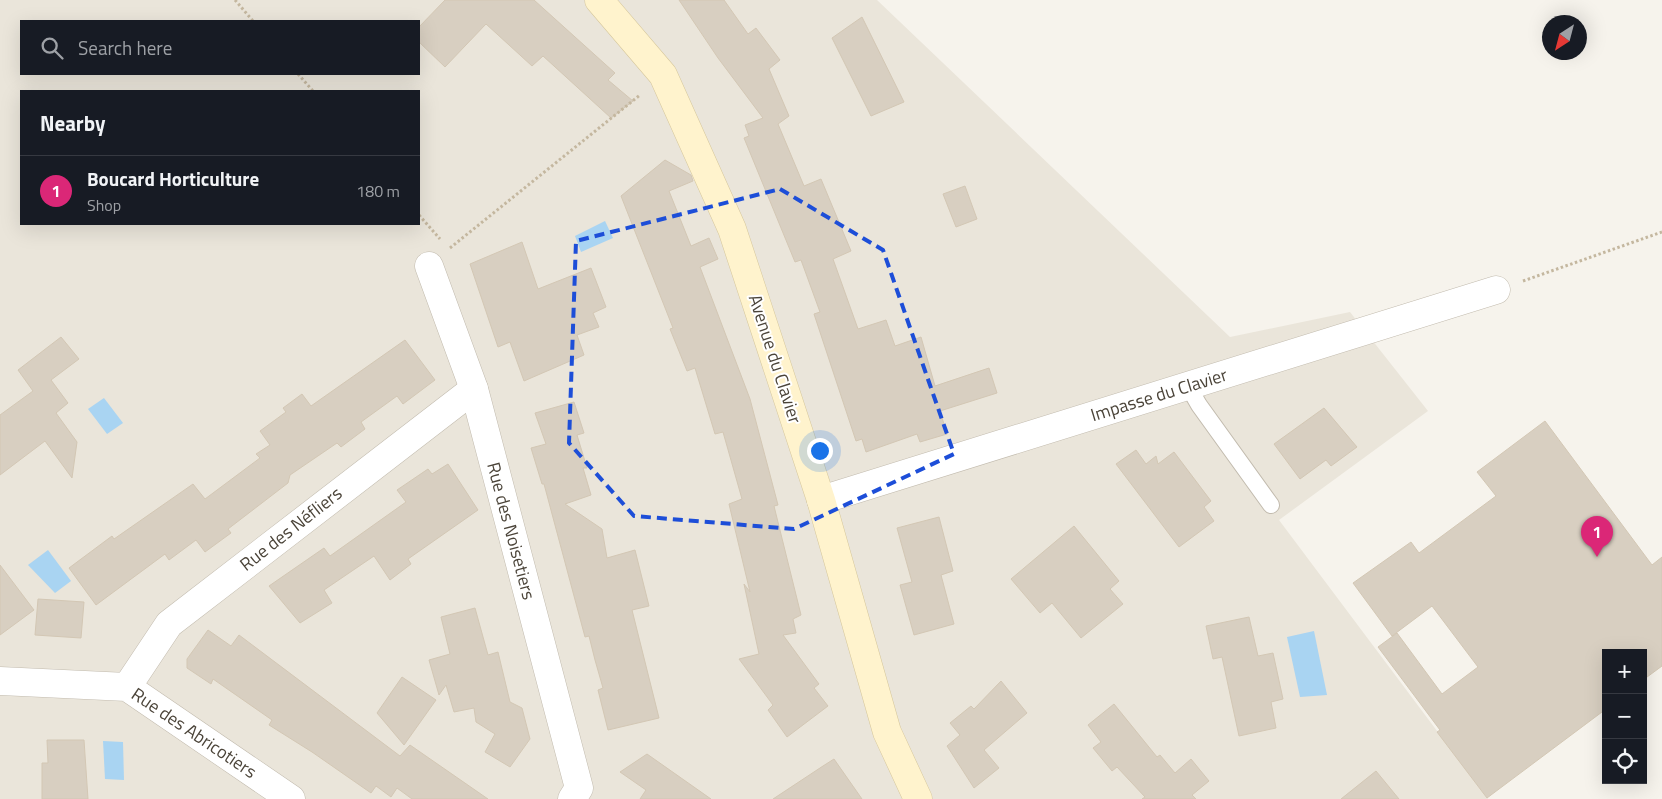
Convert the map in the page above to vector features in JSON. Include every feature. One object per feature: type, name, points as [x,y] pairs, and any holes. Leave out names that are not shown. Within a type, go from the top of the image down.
[{"type":"street","name":"Avenue du Clavier","points":[[599,0],[664,76],[732,229],[822,500],[887,732],[918,799]]},
{"type":"street","name":"Rue des Noisetiers","points":[[439,257],[579,788],[572,799]]},
{"type":"street","name":"Impasse du Clavier","points":[[822,500],[1496,290]]},
{"type":"street","name":"Rue des Néfliers","points":[[127,687],[169,624],[474,389]]},
{"type":"street","name":"Rue des Abricotiers","points":[[0,681],[127,687],[291,799]]},
{"type":"lane","points":[[1188,386],[1199,405],[1271,505]]},
{"type":"path","points":[[235,0],[252,20]]},
{"type":"path","points":[[299,75],[312,90]]},
{"type":"path","points":[[420,217],[439,257],[664,76]]},
{"type":"path","points":[[1496,290],[1662,232]]},
{"type":"highlighted area","points":[[780,189],[883,250],[954,454],[794,529],[634,516],[569,443],[576,241]]},
{"type":"shaded area","points":[[0,0],[877,0],[1230,337],[1350,312],[1428,411],[1279,520],[1488,799],[0,799]]},
{"type":"water","points":[[605,221],[613,238],[581,252],[575,236]]},
{"type":"water","points":[[104,398],[123,423],[107,434],[88,409]]},
{"type":"water","points":[[48,550],[71,581],[55,593],[28,565]]},
{"type":"water","points":[[1314,631],[1327,695],[1300,697],[1287,637]]},
{"type":"water","points":[[103,741],[123,742],[124,780],[105,779]]},
{"type":"building","points":[[445,0],[534,0],[615,73],[608,80],[633,101],[611,118],[543,56],[532,66],[486,24],[445,67],[420,43],[420,26]]},
{"type":"building","points":[[679,0],[724,0],[748,34],[756,28],[780,60],[769,69],[789,116],[778,124],[804,186],[821,179],[851,251],[833,259],[858,329],[886,320],[895,346],[921,337],[935,386],[989,368],[997,393],[940,411],[947,434],[920,442],[917,434],[866,452],[862,439],[856,441],[814,314],[820,312],[801,260],[795,262],[744,138],[749,136],[745,125],[763,118],[718,58]]},
{"type":"building","points":[[862,17],[904,102],[871,116],[832,38]]},
{"type":"building","points":[[665,160],[691,175],[693,181],[669,191],[691,246],[709,238],[718,259],[700,267],[750,399],[778,505],[774,506],[801,615],[793,619],[796,633],[783,635],[819,684],[814,688],[828,706],[787,737],[768,710],[773,705],[739,659],[759,654],[744,584],[750,592],[729,504],[742,499],[723,432],[715,434],[695,368],[687,371],[670,329],[673,328],[621,196]]},
{"type":"building","points":[[965,186],[977,219],[956,227],[943,194]]},
{"type":"building","points":[[522,242],[538,289],[591,268],[606,307],[593,313],[599,327],[577,335],[584,355],[524,381],[510,342],[498,347],[470,264]]},
{"type":"building","points":[[61,337],[79,359],[51,380],[68,403],[56,413],[77,442],[72,478],[45,441],[0,475],[0,415],[33,391],[18,370]]},
{"type":"building","points":[[405,340],[435,380],[403,404],[397,396],[361,422],[365,429],[341,447],[337,443],[290,475],[288,483],[228,529],[231,533],[205,552],[196,540],[169,560],[165,554],[96,605],[69,568],[112,536],[114,539],[193,484],[205,499],[260,458],[256,454],[270,445],[260,431],[286,412],[283,408],[302,394],[311,406]]},
{"type":"building","points":[[574,402],[584,433],[577,435],[587,468],[583,468],[591,495],[565,504],[602,529],[607,558],[635,550],[649,606],[632,610],[659,718],[608,730],[598,690],[603,688],[589,636],[585,637],[544,484],[542,484],[531,448],[546,444],[535,413]]},
{"type":"building","points":[[1324,408],[1357,447],[1331,466],[1326,460],[1300,479],[1274,444]]},
{"type":"building","points":[[1545,421],[1652,565],[1662,557],[1662,666],[1647,677],[1647,649],[1602,649],[1602,712],[1487,798],[1437,732],[1440,730],[1378,647],[1397,633],[1442,694],[1478,667],[1432,606],[1392,636],[1353,583],[1411,542],[1419,553],[1496,496],[1477,472]]},
{"type":"building","points":[[1136,450],[1146,464],[1156,456],[1158,464],[1174,452],[1211,501],[1204,507],[1214,521],[1179,547],[1116,464]]},
{"type":"building","points":[[448,464],[478,510],[408,559],[411,564],[390,580],[374,556],[324,590],[332,603],[300,623],[269,586],[324,548],[330,556],[406,502],[397,490],[428,469],[432,474]]},
{"type":"building","points":[[939,517],[953,571],[941,575],[954,624],[914,635],[900,585],[912,582],[897,528]]},
{"type":"building","points":[[1074,526],[1119,581],[1110,589],[1123,604],[1081,638],[1052,603],[1040,613],[1011,579]]},
{"type":"building","points":[[0,565],[34,610],[0,635]]},
{"type":"building","points":[[38,599],[84,602],[81,638],[35,635]]},
{"type":"building","points":[[475,608],[488,655],[498,652],[510,702],[522,708],[530,739],[510,767],[485,752],[495,734],[476,722],[474,708],[454,712],[446,685],[439,695],[429,660],[450,654],[441,617]]},
{"type":"building","points":[[1249,617],[1258,656],[1273,653],[1283,699],[1271,702],[1276,728],[1239,736],[1222,657],[1213,659],[1206,626]]},
{"type":"building","points":[[208,630],[231,646],[239,635],[400,756],[410,745],[488,799],[412,799],[397,788],[391,797],[376,786],[371,793],[269,725],[272,720],[213,679],[211,684],[187,668],[187,659]]},
{"type":"building","points":[[402,677],[436,700],[404,745],[377,713]]},
{"type":"building","points":[[1001,681],[1027,713],[984,750],[999,768],[974,788],[947,746],[960,735],[950,723],[971,706],[974,709]]},
{"type":"building","points":[[1114,704],[1157,757],[1160,755],[1175,773],[1191,759],[1209,781],[1192,795],[1196,799],[1142,799],[1145,797],[1117,767],[1112,771],[1093,748],[1101,742],[1088,725]]},
{"type":"building","points":[[47,740],[84,740],[88,799],[42,799],[42,763],[48,763]]},
{"type":"building","points":[[647,754],[711,799],[640,799],[646,790],[620,772]]},
{"type":"building","points":[[834,759],[862,799],[773,799],[823,766]]},
{"type":"building","points":[[1376,771],[1399,799],[1341,799]]},
{"type":"place","name":"Boucard Horticulture","points":[[1597,557]]}]
